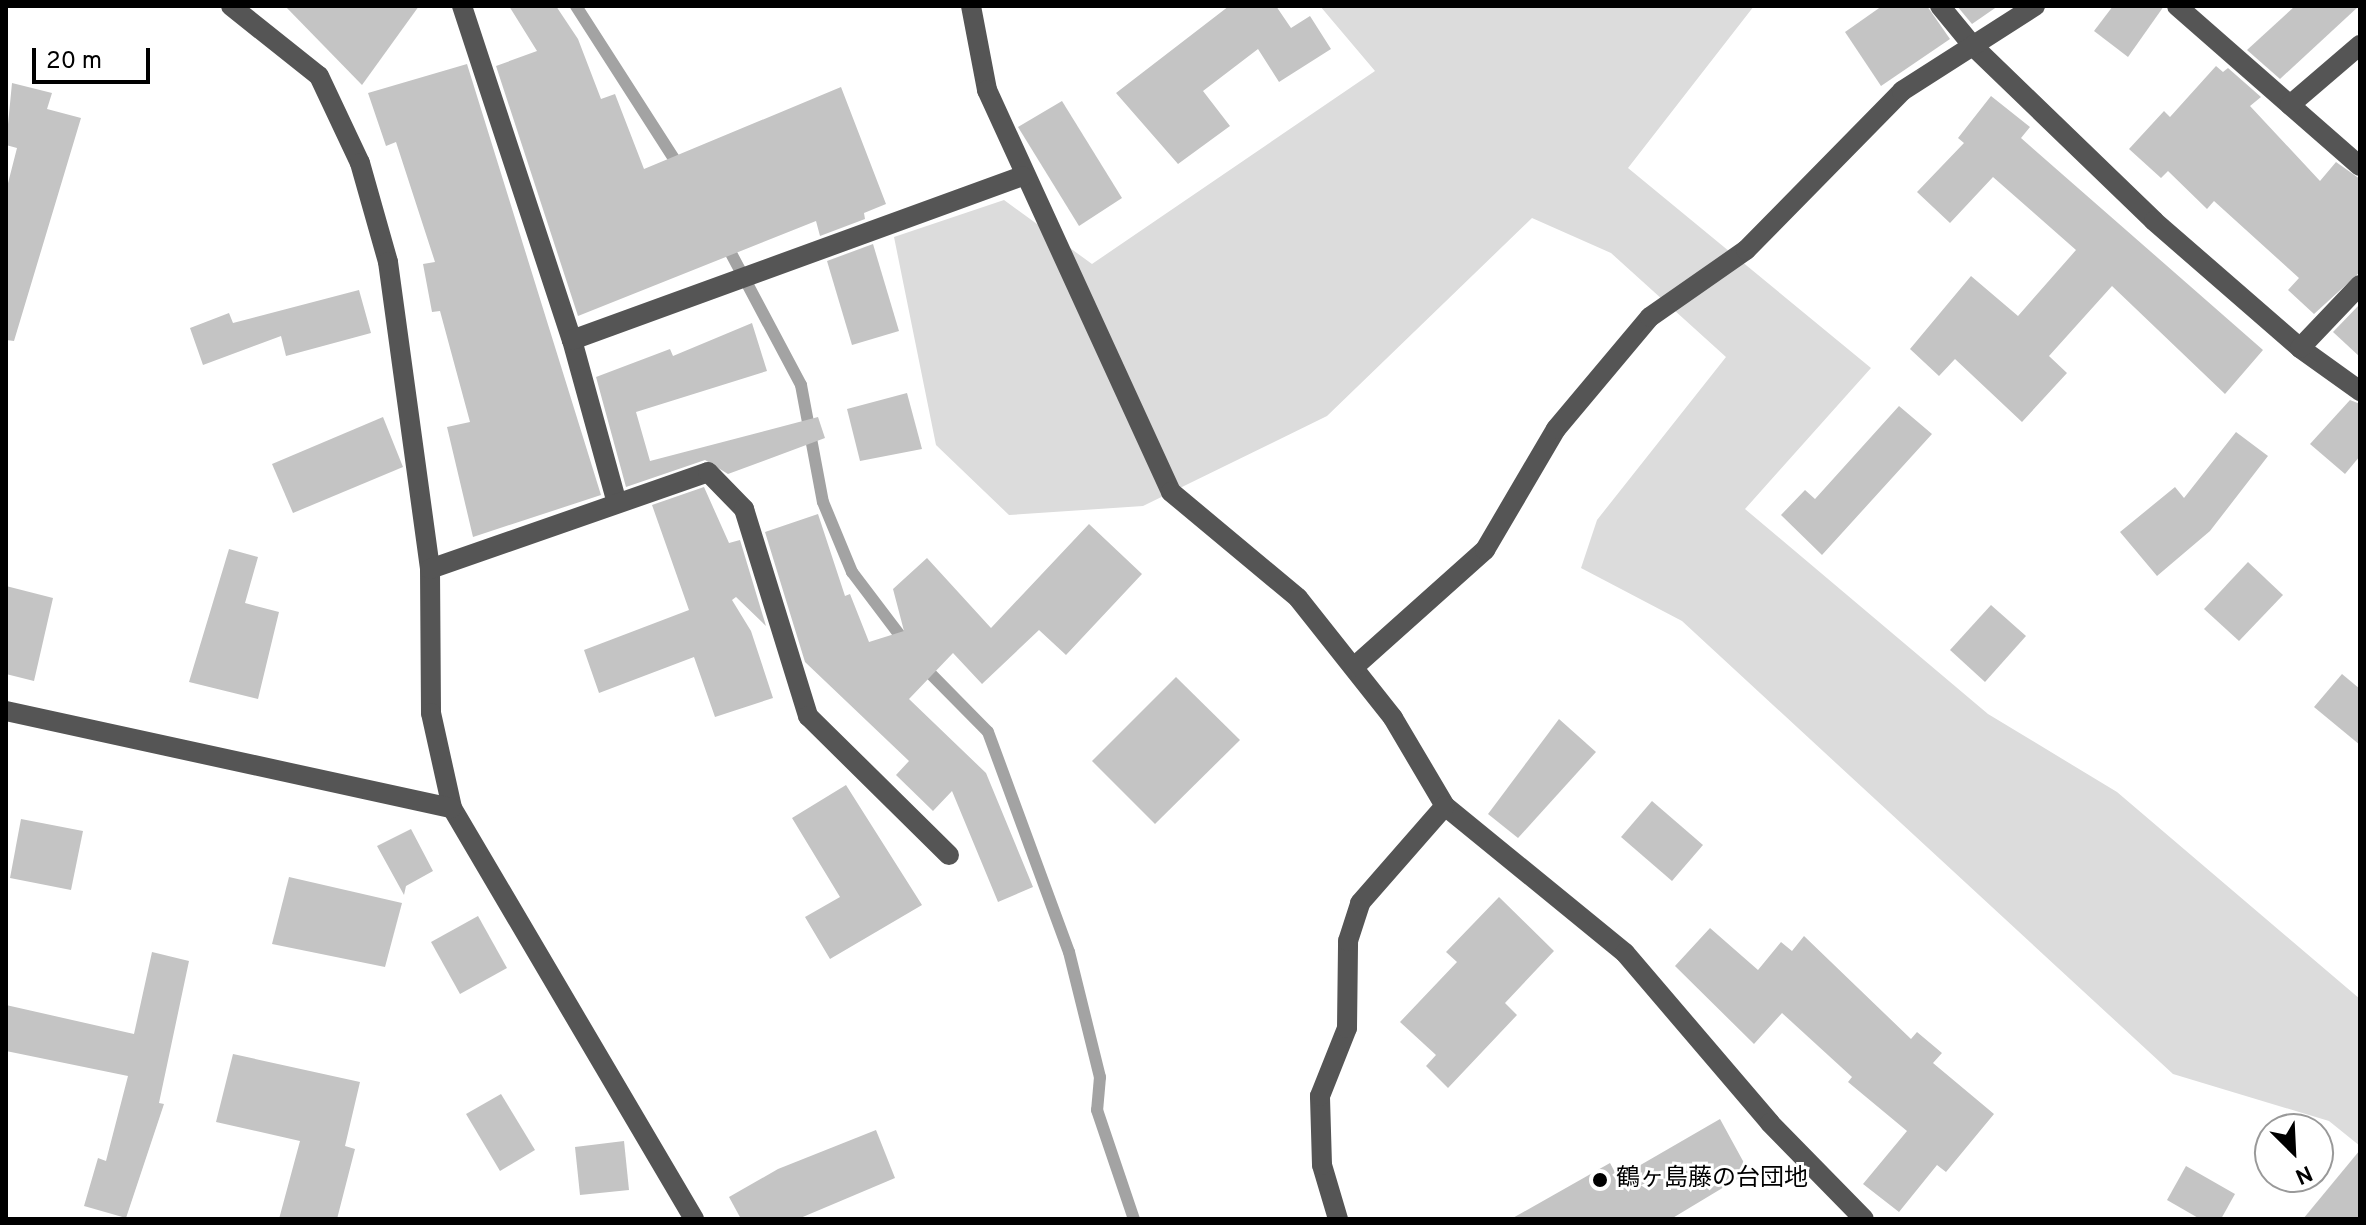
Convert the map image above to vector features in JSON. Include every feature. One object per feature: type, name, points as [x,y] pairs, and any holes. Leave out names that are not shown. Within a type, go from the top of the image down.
[{"type":"street","points":[[231,6],[319,76],[360,163],[388,262],[430,569],[431,713],[452,808],[694,1219]]},
{"type":"street","points":[[462,6],[572,340],[617,503]]},
{"type":"street","points":[[971,6],[987,90],[1022,176],[1071,267],[1171,492],[1298,598],[1354,667],[1445,806],[1625,953],[1770,1123],[1864,1219]]},
{"type":"street","points":[[1940,6],[1973,46],[2154,221],[2300,348],[2360,391]]},
{"type":"street","points":[[1354,667],[1485,550],[1556,429],[1650,317],[1746,250],[1902,91],[2035,6]]},
{"type":"street","points":[[2177,6],[2360,166]]},
{"type":"street","points":[[2290,105],[2360,45]]},
{"type":"street","points":[[572,340],[1022,176]]},
{"type":"street","points":[[2300,348],[2360,285]]},
{"type":"street","points":[[430,569],[708,472],[744,509],[808,716],[949,855]]},
{"type":"street","points":[[6,711],[452,808]]},
{"type":"street","points":[[1338,1219],[1322,1165],[1320,1096],[1347,1028],[1348,941],[1360,903],[1445,806]]},
{"type":"shaded area","points":[[1320,6],[1754,6],[1628,168],[1871,368],[1745,509],[1988,714],[2117,792],[2360,999],[2360,1146],[2334,1125],[2334,1113],[2302,1113],[2173,1074],[1682,621],[1581,568],[1597,520],[1726,357],[1611,253],[1532,218],[1327,416],[1143,506],[1009,515],[936,445],[894,237],[1004,200],[1092,264],[1375,71]]},
{"type":"building","points":[[285,6],[419,6],[362,85]]},
{"type":"building","points":[[509,6],[556,6],[578,39],[601,99],[615,94],[644,169],[841,87],[886,204],[864,213],[865,219],[820,236],[816,221],[578,316],[496,66],[537,51]]},
{"type":"building","points":[[1229,6],[1276,6],[1291,28],[1310,16],[1331,49],[1279,82],[1258,49],[1203,91],[1230,126],[1178,164],[1116,93]]},
{"type":"building","points":[[1882,6],[1927,6],[1950,39],[1881,86],[1845,32]]},
{"type":"building","points":[[1957,6],[1998,6],[1972,24]]},
{"type":"building","points":[[2113,6],[2164,6],[2128,57],[2094,31]]},
{"type":"building","points":[[2295,6],[2359,6],[2280,79],[2247,50]]},
{"type":"building","points":[[467,64],[601,495],[473,537],[447,427],[470,422],[440,311],[432,312],[423,264],[435,262],[396,142],[386,146],[368,93]]},
{"type":"building","points":[[2216,66],[2223,72],[2228,68],[2261,97],[2250,106],[2320,181],[2336,162],[2360,179],[2360,272],[2314,314],[2288,290],[2299,278],[2214,201],[2207,209],[2168,171],[2161,178],[2129,149],[2164,111],[2170,117]]},
{"type":"building","points":[[12,83],[52,93],[47,109],[81,118],[14,341],[6,340],[6,191],[17,148],[6,145]]},
{"type":"building","points":[[1991,96],[2030,127],[2021,138],[2263,350],[2225,394],[2112,286],[2049,356],[2067,373],[2022,422],[1955,359],[1939,376],[1910,349],[1971,276],[2018,316],[2076,250],[1993,177],[1950,223],[1917,192],[1964,143],[1958,138]]},
{"type":"building","points":[[1062,101],[1122,198],[1079,226],[1018,127]]},
{"type":"building","points":[[873,244],[899,331],[852,345],[827,261]]},
{"type":"building","points":[[359,290],[371,333],[286,356],[281,336],[203,365],[190,328],[229,313],[233,323]]},
{"type":"building","points":[[2360,304],[2360,357],[2333,332]]},
{"type":"building","points":[[752,323],[767,371],[636,412],[650,461],[818,417],[825,438],[728,474],[705,460],[626,487],[596,377],[670,349],[673,356]]},
{"type":"building","points":[[907,393],[922,449],[860,461],[847,409]]},
{"type":"building","points":[[2350,400],[2360,404],[2360,456],[2345,474],[2310,444]]},
{"type":"building","points":[[1899,406],[1932,434],[1822,555],[1781,515],[1805,490],[1815,499]]},
{"type":"building","points":[[383,417],[403,467],[293,513],[272,464]]},
{"type":"building","points":[[2236,432],[2268,456],[2210,531],[2157,576],[2120,532],[2175,487],[2184,498]]},
{"type":"building","points":[[704,487],[729,543],[740,540],[766,626],[736,597],[732,600],[751,631],[773,698],[715,717],[694,657],[599,693],[584,650],[689,610],[652,505]]},
{"type":"building","points":[[818,514],[845,596],[850,594],[869,642],[904,631],[893,589],[927,558],[991,628],[1089,524],[1142,574],[1066,655],[1039,630],[982,684],[953,653],[909,699],[986,773],[1033,887],[998,902],[952,791],[933,811],[896,775],[909,761],[805,662],[765,532]]},
{"type":"building","points":[[229,549],[258,557],[245,603],[279,612],[258,699],[189,682]]},
{"type":"building","points":[[2248,562],[2283,595],[2239,641],[2204,609]]},
{"type":"building","points":[[6,586],[53,598],[34,681],[6,674]]},
{"type":"building","points":[[1991,605],[2026,636],[1985,682],[1950,650]]},
{"type":"building","points":[[2342,674],[2360,689],[2360,745],[2314,707]]},
{"type":"building","points":[[1176,677],[1240,740],[1155,824],[1092,761]]},
{"type":"building","points":[[1559,719],[1596,752],[1518,838],[1488,814]]},
{"type":"building","points":[[846,785],[922,905],[830,959],[805,917],[840,897],[792,818]]},
{"type":"building","points":[[1652,801],[1703,845],[1672,881],[1621,837]]},
{"type":"building","points":[[21,819],[83,831],[71,890],[10,878]]},
{"type":"building","points":[[411,829],[433,871],[406,886],[404,895],[377,846]]},
{"type":"building","points":[[289,877],[402,903],[385,967],[272,944]]},
{"type":"building","points":[[1499,897],[1554,951],[1505,1003],[1517,1015],[1448,1088],[1426,1066],[1436,1055],[1400,1022],[1457,962],[1446,952]]},
{"type":"building","points":[[478,916],[507,968],[460,994],[431,942]]},
{"type":"building","points":[[1710,928],[1758,970],[1781,942],[1792,951],[1804,936],[1911,1039],[1917,1032],[1942,1053],[1933,1063],[1994,1114],[1946,1172],[1937,1165],[1899,1212],[1863,1184],[1907,1131],[1848,1082],[1852,1077],[1782,1013],[1754,1044],[1675,966]]},
{"type":"building","points":[[152,952],[189,961],[159,1103],[164,1104],[126,1218],[84,1206],[98,1158],[106,1161],[128,1076],[6,1051],[6,1005],[134,1034]]},
{"type":"building","points":[[233,1054],[360,1082],[345,1146],[355,1149],[337,1219],[279,1219],[300,1141],[216,1122]]},
{"type":"building","points":[[501,1094],[535,1150],[500,1171],[466,1114]]},
{"type":"building","points":[[1720,1119],[1749,1172],[1671,1219],[1511,1219],[1610,1163],[1618,1178]]},
{"type":"building","points":[[876,1130],[895,1178],[798,1219],[741,1219],[729,1197],[778,1169]]},
{"type":"building","points":[[624,1141],[629,1190],[580,1195],[575,1147]]},
{"type":"building","points":[[2360,1150],[2360,1219],[2303,1219],[2324,1193],[2334,1193],[2334,1181]]},
{"type":"building","points":[[2186,1166],[2235,1194],[2221,1219],[2200,1219],[2167,1200]]},
{"type":"waterway","points":[[576,6],[680,168]]},
{"type":"waterway","points":[[725,242],[801,385],[823,502],[852,572],[908,646]]},
{"type":"waterway","points":[[921,664],[988,732],[1069,952],[1100,1077],[1097,1110],[1134,1219]]},
{"type":"place","name":"鶴ヶ島藤の台団地","points":[[1600,1180]]}]
